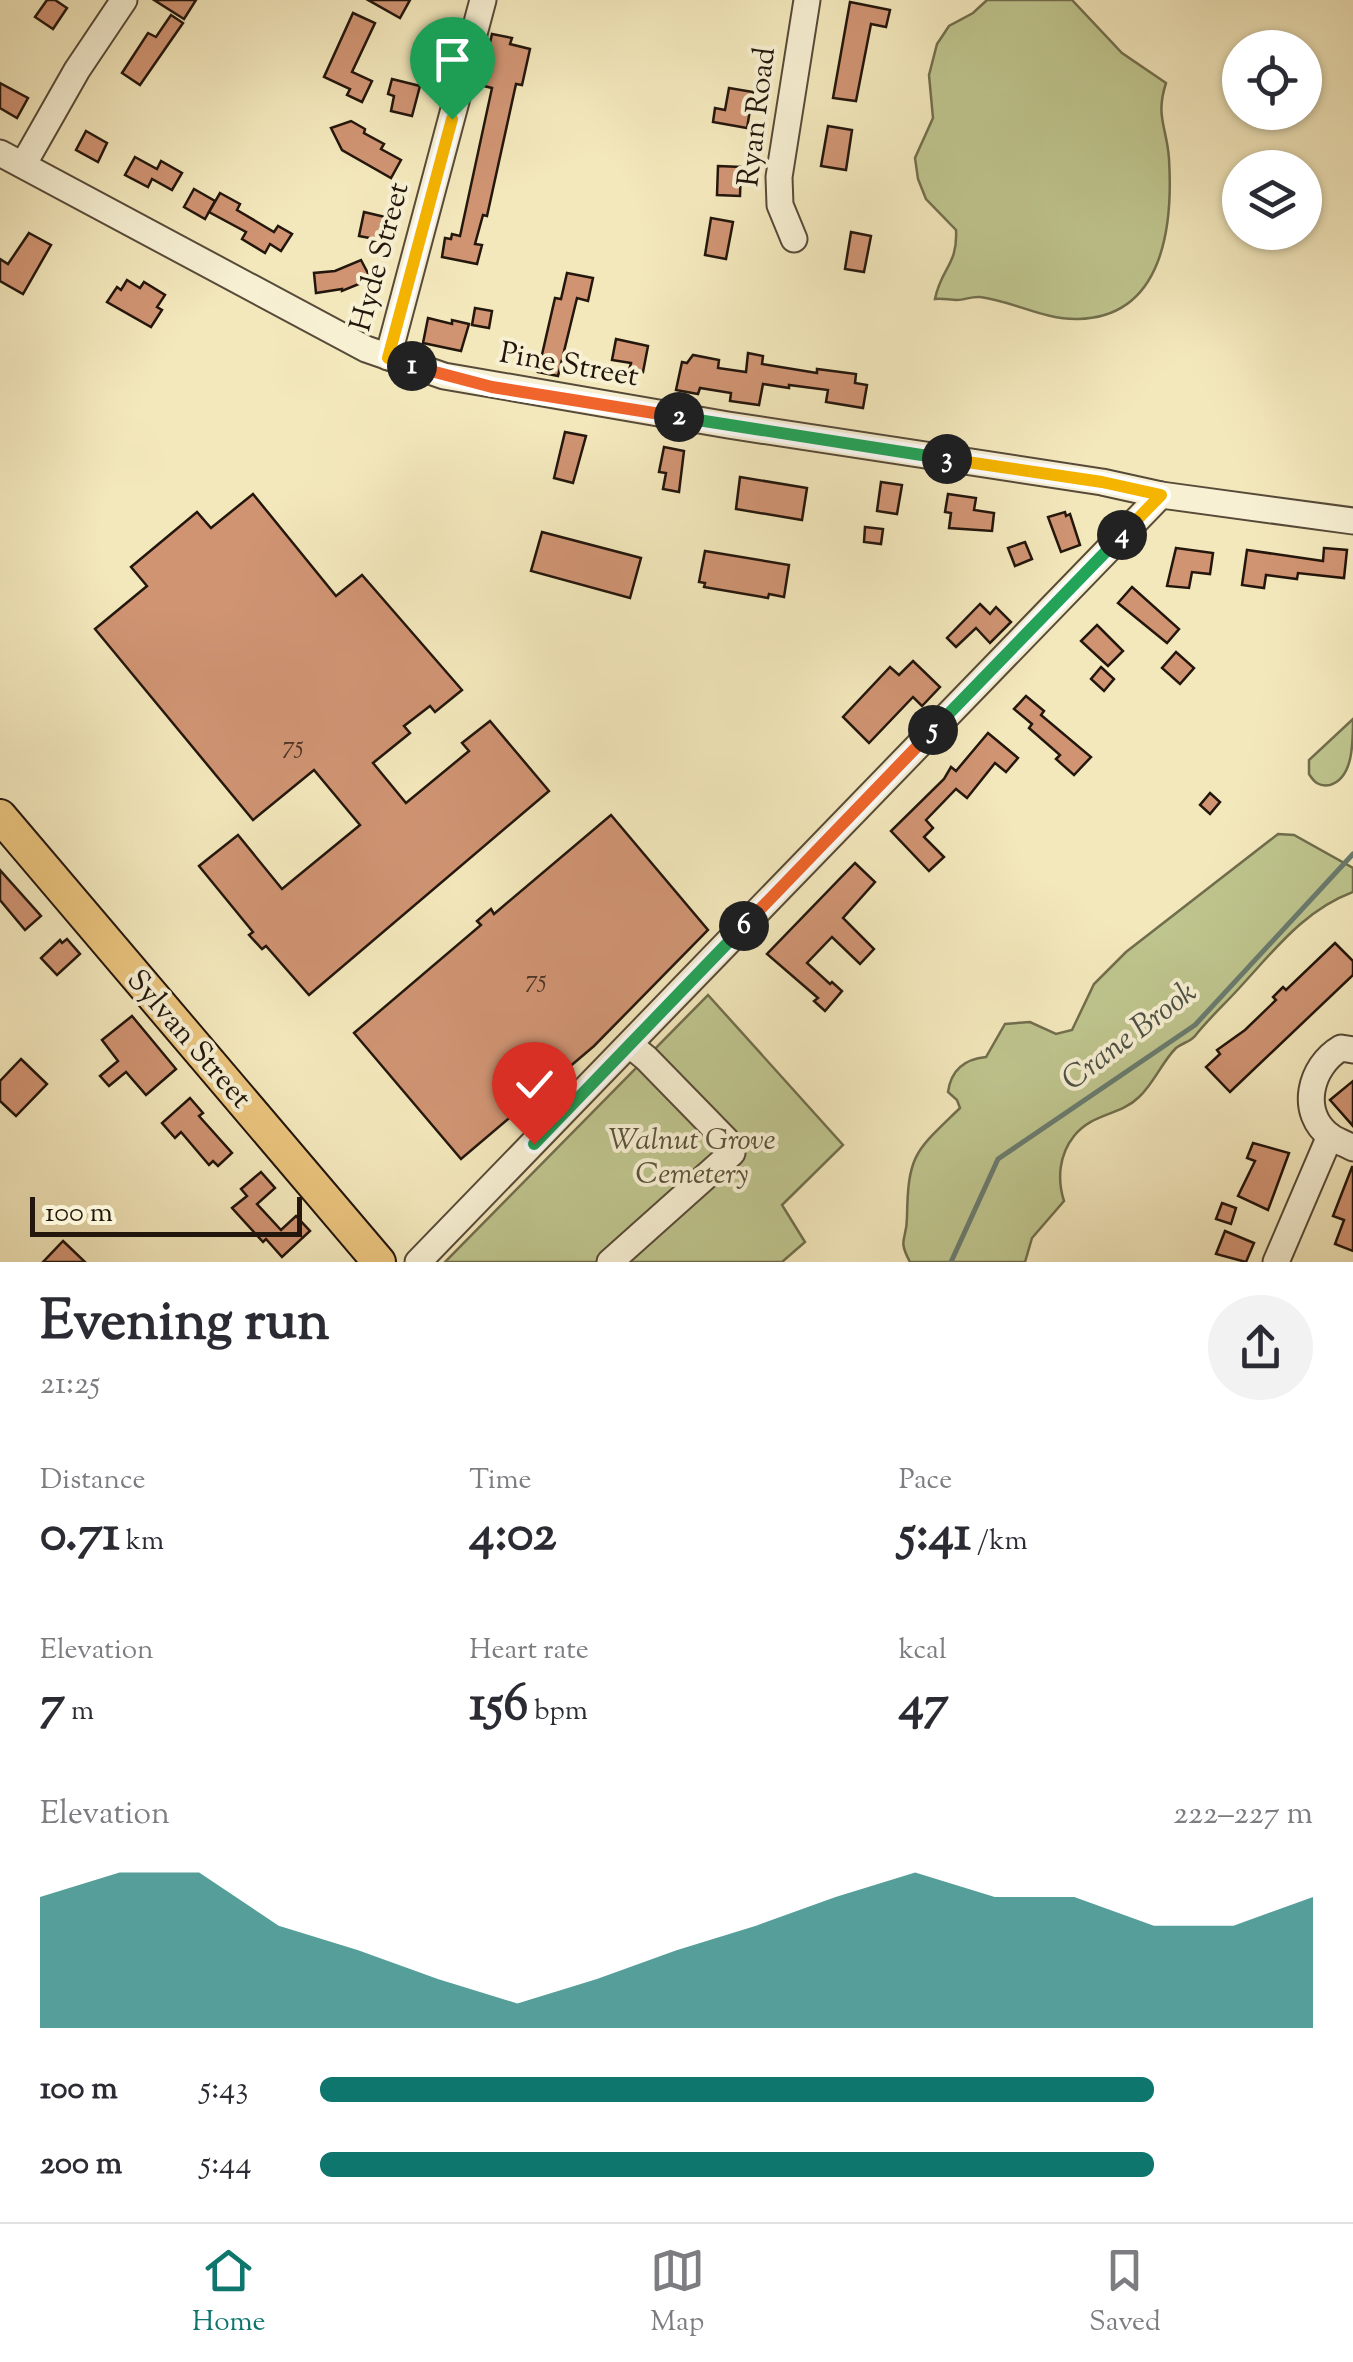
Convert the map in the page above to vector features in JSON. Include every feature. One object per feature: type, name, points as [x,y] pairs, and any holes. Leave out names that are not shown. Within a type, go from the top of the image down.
[{"type":"main road","name":"Sylvan Street","points":[[0,816],[378,1262]]},
{"type":"street","points":[[11,159],[124,0]]},
{"type":"street","name":"Hyde Street","points":[[388,358],[484,0]]},
{"type":"street","name":"Ryan Road","points":[[794,240],[780,205],[779,177],[806,0]]},
{"type":"street","name":"Pine Street","points":[[11,159],[366,350],[444,376],[492,387],[1102,482],[1161,495],[1353,521]]},
{"type":"street","points":[[418,1262],[1161,495]]},
{"type":"street","points":[[610,1262],[732,1153],[726,1140],[630,1045]]},
{"type":"street","points":[[1276,1262],[1342,1142],[1314,1115],[1312,1088],[1324,1060],[1341,1048],[1353,1050]]},
{"type":"green space","points":[[987,0],[1072,0],[1122,53],[1166,83],[1162,114],[1170,185],[1165,238],[1146,285],[1129,302],[1107,314],[1065,319],[980,297],[935,299],[952,259],[956,230],[926,199],[918,179],[915,158],[933,118],[929,75],[937,44],[949,26]]},
{"type":"green space","points":[[1353,719],[1347,768],[1330,785],[1317,783],[1309,774],[1309,760]]},
{"type":"green space","points":[[1278,834],[1294,835],[1353,868],[1353,892],[1320,909],[1292,931],[1193,1038],[1176,1048],[1139,1097],[1081,1128],[1065,1151],[1061,1167],[1064,1201],[1032,1238],[1025,1262],[910,1262],[903,1244],[913,1166],[924,1145],[960,1108],[948,1092],[956,1072],[972,1060],[986,1057],[1005,1024],[1030,1022],[1056,1034],[1072,1030],[1094,984],[1126,952]]},
{"type":"green space","name":"Walnut Grove Cemetery","points":[[708,995],[843,1145],[782,1205],[805,1242],[782,1262],[445,1262]]},
{"type":"building","points":[[47,0],[67,8],[53,29],[35,17]]},
{"type":"building","points":[[154,0],[196,0],[184,19]]},
{"type":"building","points":[[368,0],[410,0],[400,18]]},
{"type":"building","points":[[850,2],[890,10],[886,27],[871,24],[856,101],[833,98]]},
{"type":"building","points":[[353,13],[375,23],[352,72],[372,81],[362,102],[347,95],[350,89],[324,77]]},
{"type":"building","points":[[171,15],[183,23],[140,85],[122,73],[148,33],[156,37]]},
{"type":"building","points":[[492,34],[512,38],[510,44],[530,49],[522,85],[516,84],[487,216],[483,215],[475,244],[482,245],[477,264],[442,257],[445,238],[451,239],[452,234],[460,236],[492,88],[480,85]]},
{"type":"building","points":[[392,79],[420,86],[412,116],[391,111],[394,96],[388,94]]},
{"type":"building","points":[[0,83],[28,98],[17,118],[0,108]]},
{"type":"building","points":[[729,88],[753,92],[747,128],[713,122],[715,108],[725,110]]},
{"type":"building","points":[[351,121],[384,144],[381,149],[401,160],[391,178],[342,150],[331,128]]},
{"type":"building","points":[[828,126],[852,130],[846,170],[821,166]]},
{"type":"building","points":[[86,131],[107,143],[98,162],[76,150]]},
{"type":"building","points":[[135,157],[157,169],[161,161],[182,173],[172,190],[152,179],[148,187],[125,175]]},
{"type":"building","points":[[718,166],[741,167],[740,196],[717,195]]},
{"type":"building","points":[[194,189],[215,201],[205,219],[184,207]]},
{"type":"building","points":[[220,193],[240,204],[237,210],[274,232],[278,226],[292,234],[281,251],[270,244],[265,253],[242,239],[246,232],[209,212]]},
{"type":"building","points":[[364,212],[385,217],[380,240],[359,236]]},
{"type":"building","points":[[711,218],[733,222],[726,259],[705,255]]},
{"type":"building","points":[[851,232],[871,236],[864,272],[845,269]]},
{"type":"building","points":[[29,233],[51,245],[23,294],[0,281],[0,259],[8,264]]},
{"type":"building","points":[[361,260],[371,279],[342,291],[316,293],[314,273],[335,271]]},
{"type":"building","points":[[567,273],[593,278],[588,301],[577,298],[558,376],[538,372],[555,298],[561,299]]},
{"type":"building","points":[[127,280],[140,288],[144,282],[165,295],[157,307],[162,310],[151,327],[107,302]]},
{"type":"building","points":[[475,308],[492,311],[489,328],[472,325]]},
{"type":"building","points":[[428,318],[469,324],[461,351],[423,343]]},
{"type":"building","points":[[616,339],[648,346],[643,372],[629,370],[631,363],[612,360]]},
{"type":"building","points":[[748,353],[763,356],[762,364],[817,373],[817,369],[856,374],[855,383],[867,385],[863,408],[826,402],[828,390],[789,385],[763,384],[759,405],[730,401],[731,393],[700,388],[698,394],[676,390],[682,362],[687,363],[693,355],[719,360],[718,368],[746,372]]},
{"type":"building","points":[[565,432],[586,436],[573,483],[554,478]]},
{"type":"building","points":[[664,447],[684,451],[679,492],[663,489],[666,473],[659,472]]},
{"type":"building","points":[[740,477],[807,488],[802,520],[736,509]]},
{"type":"building","points":[[881,482],[902,485],[897,514],[877,511]]},
{"type":"building","points":[[253,494],[336,596],[362,575],[462,690],[435,712],[430,706],[404,726],[410,733],[373,763],[406,803],[469,751],[462,743],[490,721],[549,791],[309,995],[266,946],[262,949],[249,935],[253,932],[199,866],[238,835],[282,889],[360,825],[314,770],[253,820],[95,629],[147,586],[131,567],[197,512],[211,528]]},
{"type":"building","points":[[948,494],[976,498],[974,510],[994,513],[992,531],[949,528],[951,513],[945,512]]},
{"type":"building","points":[[1065,512],[1066,516],[1070,514],[1080,545],[1061,552],[1048,517]]},
{"type":"building","points":[[865,527],[883,529],[881,544],[864,542]]},
{"type":"building","points":[[542,532],[641,558],[630,598],[531,571]]},
{"type":"building","points":[[1025,542],[1032,559],[1015,566],[1008,548]]},
{"type":"building","points":[[1176,548],[1213,553],[1210,574],[1192,572],[1189,588],[1167,586]]},
{"type":"building","points":[[1324,548],[1347,550],[1344,578],[1298,573],[1297,579],[1266,575],[1264,588],[1242,585],[1247,550],[1323,561]]},
{"type":"building","points":[[705,551],[789,565],[784,597],[704,587],[705,583],[699,582]]},
{"type":"building","points":[[1132,587],[1179,629],[1167,643],[1118,603]]},
{"type":"building","points":[[980,604],[990,614],[996,607],[1011,622],[990,643],[976,628],[956,647],[947,638]]},
{"type":"building","points":[[1097,625],[1123,651],[1108,666],[1081,641]]},
{"type":"building","points":[[1176,652],[1194,668],[1180,684],[1162,668]]},
{"type":"building","points":[[913,661],[940,687],[922,706],[913,697],[869,743],[843,717],[890,667],[899,675]]},
{"type":"building","points":[[1101,667],[1114,679],[1104,691],[1091,679]]},
{"type":"building","points":[[1026,696],[1044,711],[1041,715],[1091,757],[1074,775],[1056,759],[1060,755],[1029,728],[1032,724],[1014,709]]},
{"type":"building","points":[[988,733],[1018,758],[1006,772],[995,763],[967,798],[956,789],[926,820],[933,828],[924,837],[944,857],[929,871],[891,831],[944,779],[951,767],[956,771]]},
{"type":"building","points":[[1210,793],[1220,802],[1210,814],[1200,805]]},
{"type":"building","points":[[611,815],[708,930],[594,1046],[461,1159],[354,1033],[481,925],[477,921],[491,909],[494,914]]},
{"type":"building","points":[[855,863],[875,882],[843,918],[874,949],[860,964],[832,937],[807,963],[842,991],[825,1011],[814,1001],[818,998],[767,954]]},
{"type":"building","points":[[0,870],[41,916],[25,930],[0,900]]},
{"type":"building","points":[[67,939],[80,954],[57,975],[41,958],[60,940],[62,943]]},
{"type":"building","points":[[1335,943],[1353,961],[1353,975],[1230,1092],[1206,1067],[1220,1054],[1217,1050],[1245,1030],[1276,1000],[1273,997],[1283,987],[1286,990]]},
{"type":"building","points":[[132,1016],[176,1069],[146,1095],[126,1072],[109,1086],[100,1076],[118,1061],[102,1040]]},
{"type":"building","points":[[21,1059],[47,1084],[16,1116],[0,1101],[0,1081]]},
{"type":"building","points":[[1353,1081],[1353,1126],[1330,1100]]},
{"type":"building","points":[[190,1098],[203,1113],[199,1116],[232,1153],[218,1166],[213,1161],[209,1165],[181,1132],[175,1138],[162,1123]]},
{"type":"building","points":[[1253,1143],[1289,1153],[1268,1210],[1238,1196],[1255,1161],[1247,1158]]},
{"type":"building","points":[[1352,1167],[1353,1251],[1335,1244],[1344,1220],[1333,1216]]},
{"type":"building","points":[[261,1172],[275,1188],[257,1204],[281,1230],[296,1216],[310,1231],[282,1257],[232,1208],[247,1196],[241,1189]]},
{"type":"building","points":[[1222,1203],[1236,1208],[1231,1224],[1216,1219]]},
{"type":"building","points":[[1225,1231],[1254,1243],[1246,1262],[1216,1254]]},
{"type":"building","points":[[63,1241],[85,1262],[43,1262]]},
{"type":"waterway","name":"Crane Brook","points":[[951,1262],[998,1159],[1195,1025],[1353,854]]},
{"type":"route","points":[[452,119],[388,358],[492,387],[1102,482],[1161,495],[534,1144]]}]
